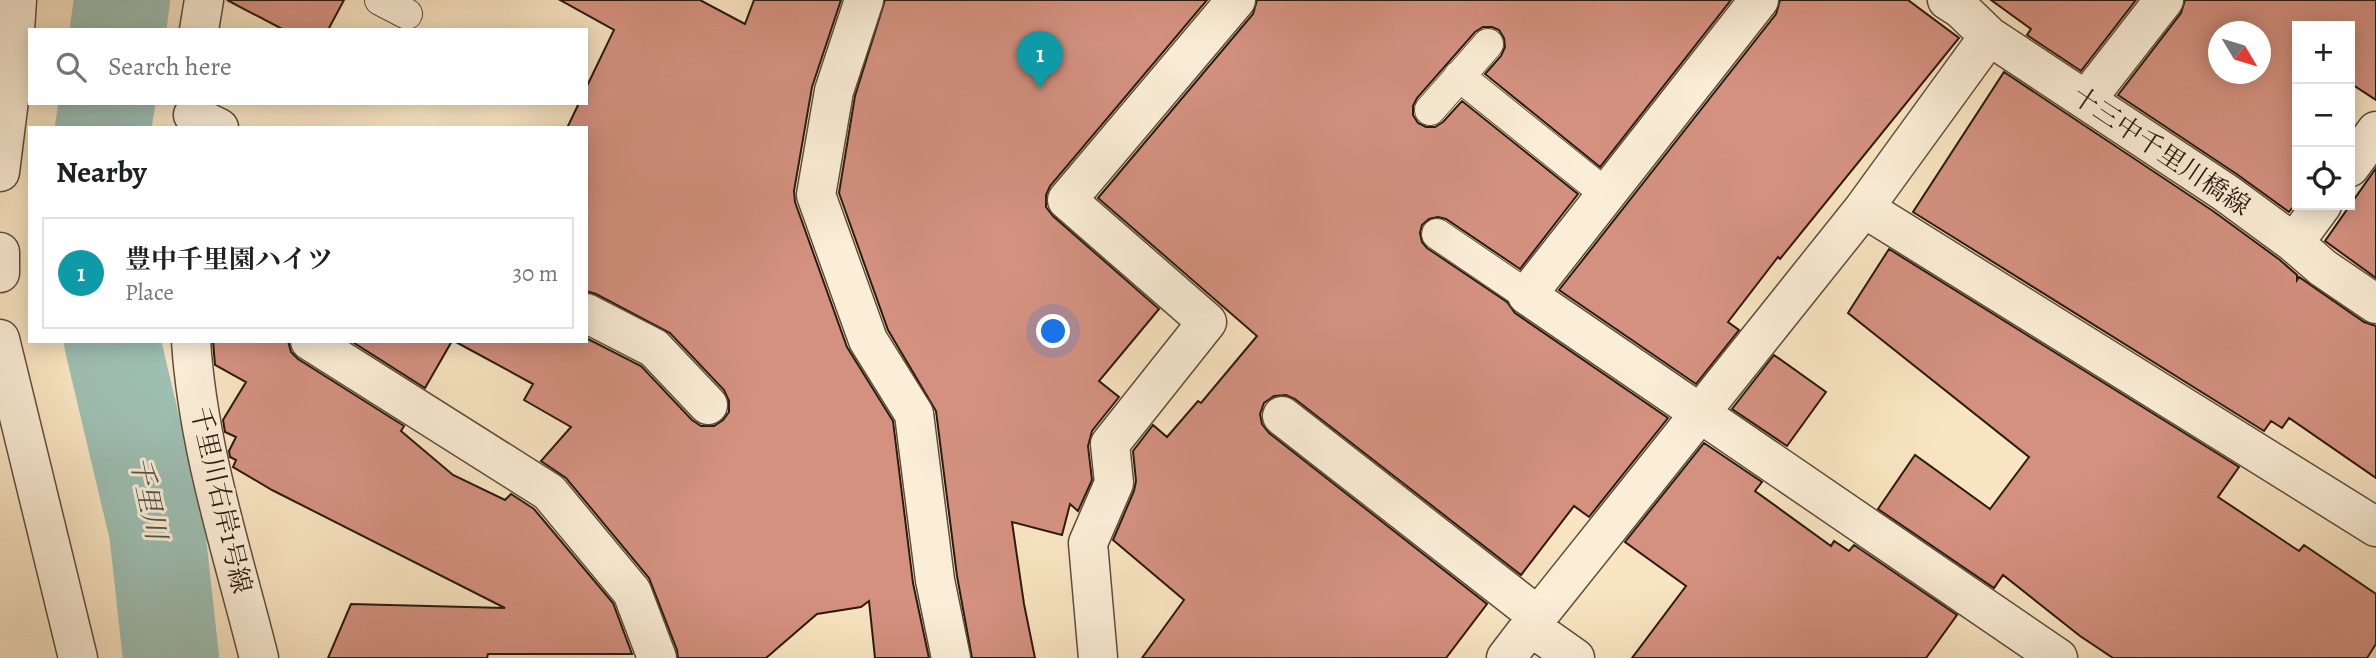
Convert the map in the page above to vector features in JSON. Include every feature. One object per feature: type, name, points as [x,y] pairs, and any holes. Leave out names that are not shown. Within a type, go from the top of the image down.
[{"type":"street","points":[[0,172],[12,76],[17,0]]},
{"type":"street","points":[[199,28],[204,0]]},
{"type":"street","points":[[864,0],[834,91],[816,195],[868,340],[914,414],[935,580],[951,658]]},
{"type":"street","points":[[1098,658],[1088,543],[1114,483],[1110,444],[1207,322],[1067,200],[1236,0]]},
{"type":"street","points":[[1759,0],[1527,295],[2058,658]]},
{"type":"street","points":[[2086,100],[2164,0]]},
{"type":"street","name":"十三中千里川橋線","points":[[1959,3],[1989,36],[2226,193],[2323,268],[2376,304]]},
{"type":"street","points":[[1506,658],[1864,208],[1989,36]]},
{"type":"street","points":[[2355,160],[2376,131]]},
{"type":"street","points":[[1864,208],[2376,527]]},
{"type":"street","points":[[2294,243],[2318,210]]},
{"type":"street","points":[[0,252],[0,273]]},
{"type":"street","points":[[588,314],[654,348],[708,405]]},
{"type":"street","points":[[0,339],[78,658]]},
{"type":"street","name":"千里川右岸1号線","points":[[191,343],[194,383],[217,495],[258,658]]},
{"type":"street","points":[[313,343],[548,492],[632,592],[657,658]]},
{"type":"street","points":[[1282,416],[1534,621],[1575,658]]},
{"type":"lane","points":[[380,0],[407,14]]},
{"type":"lane","points":[[1430,110],[1488,44]]},
{"type":"lane","points":[[1459,76],[1606,194]]},
{"type":"lane","points":[[1437,234],[1527,295]]},
{"type":"building","points":[[227,0],[344,0],[329,28],[280,28]]},
{"type":"building","points":[[560,0],[700,0],[745,24],[754,0],[841,0],[812,87],[794,191],[795,202],[847,347],[893,421],[913,583],[929,658],[875,658],[869,601],[861,607],[817,614],[766,658],[678,658],[649,578],[566,478],[541,461],[571,427],[524,400],[533,384],[458,343],[588,343],[588,339],[641,366],[692,420],[701,426],[714,426],[729,412],[729,401],[724,390],[670,333],[588,292],[588,126],[568,126],[578,105],[588,105],[588,84],[614,30]]},
{"type":"building","points":[[885,0],[1207,0],[1050,186],[1046,195],[1046,207],[1053,216],[1159,309],[1099,381],[1119,397],[1092,431],[1088,446],[1092,480],[1078,511],[1070,504],[1062,535],[1012,522],[1035,658],[972,658],[957,576],[936,411],[888,330],[839,193],[855,96]]},
{"type":"building","points":[[1257,0],[1731,0],[1600,167],[1485,74],[1501,56],[1505,47],[1499,30],[1492,27],[1483,27],[1475,32],[1413,106],[1413,115],[1418,123],[1435,127],[1462,101],[1578,194],[1520,269],[1446,219],[1429,219],[1422,225],[1420,233],[1427,248],[1507,302],[1515,313],[1668,418],[1589,517],[1574,506],[1521,575],[1295,399],[1286,395],[1274,396],[1264,403],[1260,414],[1262,424],[1269,433],[1487,604],[1446,658],[1142,658],[1184,600],[1113,540],[1134,491],[1136,481],[1133,451],[1153,425],[1167,437],[1198,401],[1201,403],[1257,336],[1098,198],[1253,14]]},
{"type":"building","points":[[1780,0],[1908,0],[1959,38],[1780,259],[1778,257],[1728,322],[1739,330],[1696,384],[1559,290],[1776,14]]},
{"type":"building","points":[[1991,0],[2136,0],[2081,71],[2027,35],[2031,29]]},
{"type":"building","points":[[2185,0],[2376,0],[2376,100],[2355,86],[2355,21],[2292,21],[2292,208],[2289,212],[2118,95],[2181,13]]},
{"type":"building","points":[[2004,72],[2213,211],[2280,260],[2297,275],[2297,280],[2299,277],[2364,322],[2376,326],[2376,478],[2289,418],[2282,428],[2271,421],[2264,431],[1913,212]]},
{"type":"building","points":[[2376,168],[2376,278],[2325,241],[2347,210],[2355,210],[2355,198]]},
{"type":"building","points":[[1889,249],[2239,467],[2218,497],[2299,551],[2304,545],[2376,594],[2376,644],[2367,658],[2113,658],[2080,636],[2003,575],[1994,588],[1878,509],[1915,455],[1990,509],[2029,457],[1848,313]]},
{"type":"building","points":[[213,343],[289,343],[291,352],[298,359],[404,426],[401,431],[453,475],[505,500],[511,494],[534,509],[613,603],[632,654],[328,658],[351,604],[505,608],[272,490],[233,467],[236,460],[230,457],[229,451],[236,437],[225,432],[223,420],[246,382],[215,365]]},
{"type":"building","points":[[354,343],[451,343],[425,388]]},
{"type":"building","points":[[1774,355],[1826,392],[1787,446],[1732,409]]},
{"type":"building","points":[[1704,443],[1762,482],[1755,491],[1831,546],[1834,541],[1849,551],[1854,545],[1957,615],[1926,658],[1632,658],[1686,586],[1625,542]]},
{"type":"waterway","name":"千里川","points":[[118,28],[122,0]]},
{"type":"waterway","name":"千里川","points":[[103,126],[107,105]]},
{"type":"waterway","name":"千里川","points":[[112,343],[157,531],[171,658]]},
{"type":"place","name":"豊中千里園ハイツ","points":[[1040,89]]}]
